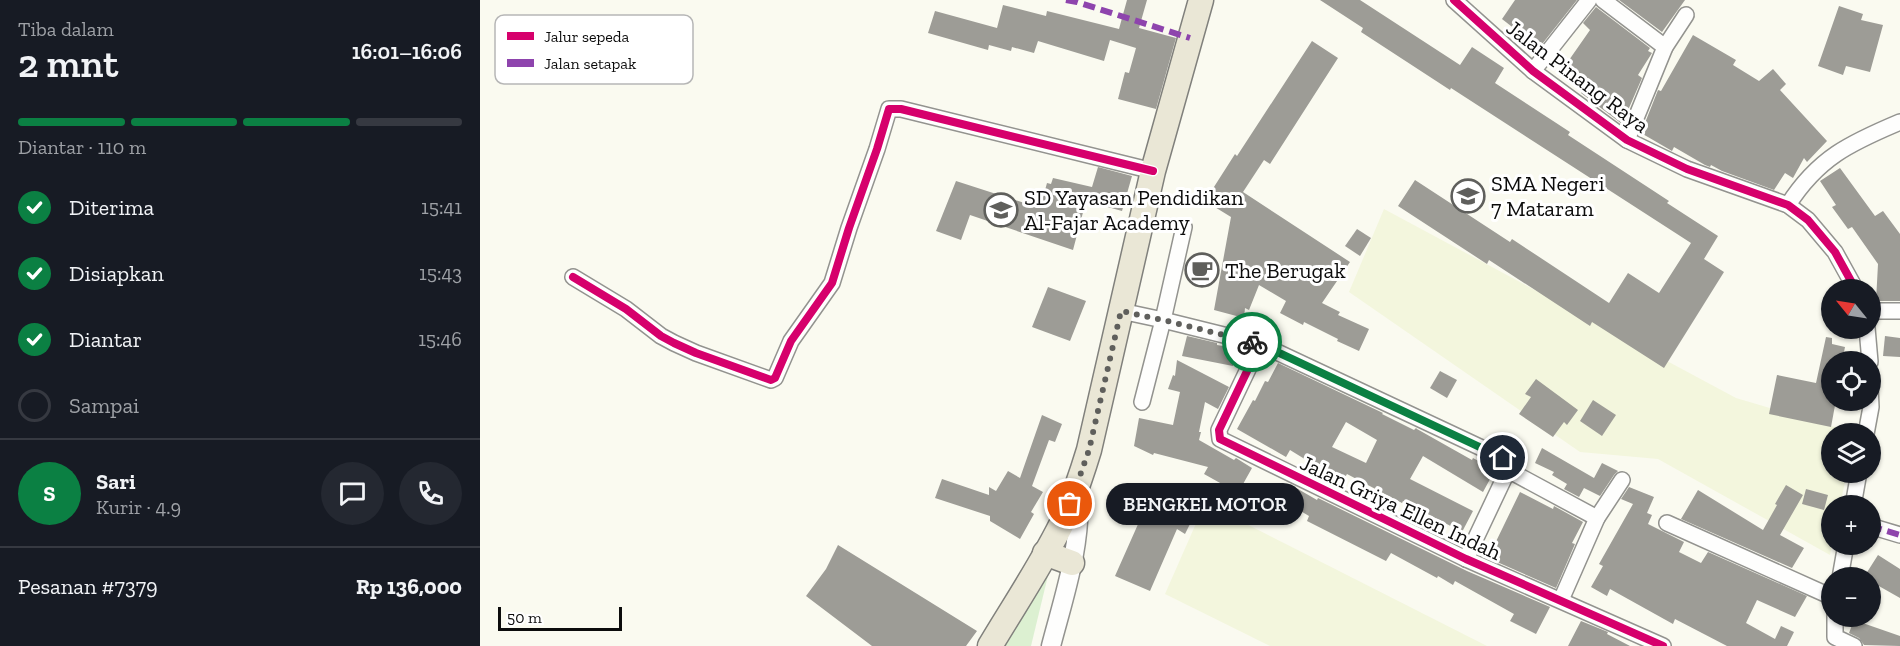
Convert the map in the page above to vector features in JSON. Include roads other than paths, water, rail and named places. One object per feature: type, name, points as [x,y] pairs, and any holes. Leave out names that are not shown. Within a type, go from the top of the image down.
[{"type":"highway","points":[[990,646],[1046,553],[1063,520],[1144,316],[1153,171],[1201,0]]},
{"type":"highway","points":[[1046,553],[1072,563]]},
{"type":"street","name":"Jalan Pinang Raya","points":[[1454,0],[1533,70],[1627,140],[1687,169],[1788,205],[1808,220],[1835,252],[1850,279]]},
{"type":"street","points":[[1533,70],[1589,0]]},
{"type":"street","points":[[1603,0],[1665,47]]},
{"type":"street","points":[[1627,140],[1665,47],[1686,15]]},
{"type":"street","points":[[573,277],[614,301],[674,343],[771,380],[775,378],[790,341],[832,283],[878,149],[889,109],[901,109],[1153,171]]},
{"type":"street","points":[[1788,205],[1802,184],[1823,163],[1857,140],[1900,122]]},
{"type":"street","points":[[1142,402],[1144,316],[1184,227]]},
{"type":"street","points":[[1881,311],[1900,311]]},
{"type":"street","points":[[1144,316],[1260,344],[1503,458],[1508,465],[1508,470],[1466,559]]},
{"type":"street","name":"Jalan Griya Ellen Indah","points":[[1260,344],[1219,430],[1220,439],[1466,559],[1663,646]]},
{"type":"street","points":[[1508,470],[1597,518]]},
{"type":"street","points":[[1561,600],[1597,518],[1622,480]]},
{"type":"street","points":[[1051,646],[1072,563],[1078,523],[1077,487]]},
{"type":"street","points":[[1666,523],[1821,592]]},
{"type":"street","points":[[1881,529],[1900,535]]},
{"type":"street","points":[[1834,641],[1854,646]]},
{"type":"place","name":"SMA Negeri 7 Mataram","points":[[1468,196]]},
{"type":"place","name":"SD Yayasan Pendidikan Al-Fajar Academy","points":[[1001,210]]},
{"type":"place","name":"The Berugak","points":[[1202,270]]},
{"type":"place","name":"BENGKEL MOTOR","points":[[1070,504]]}]
